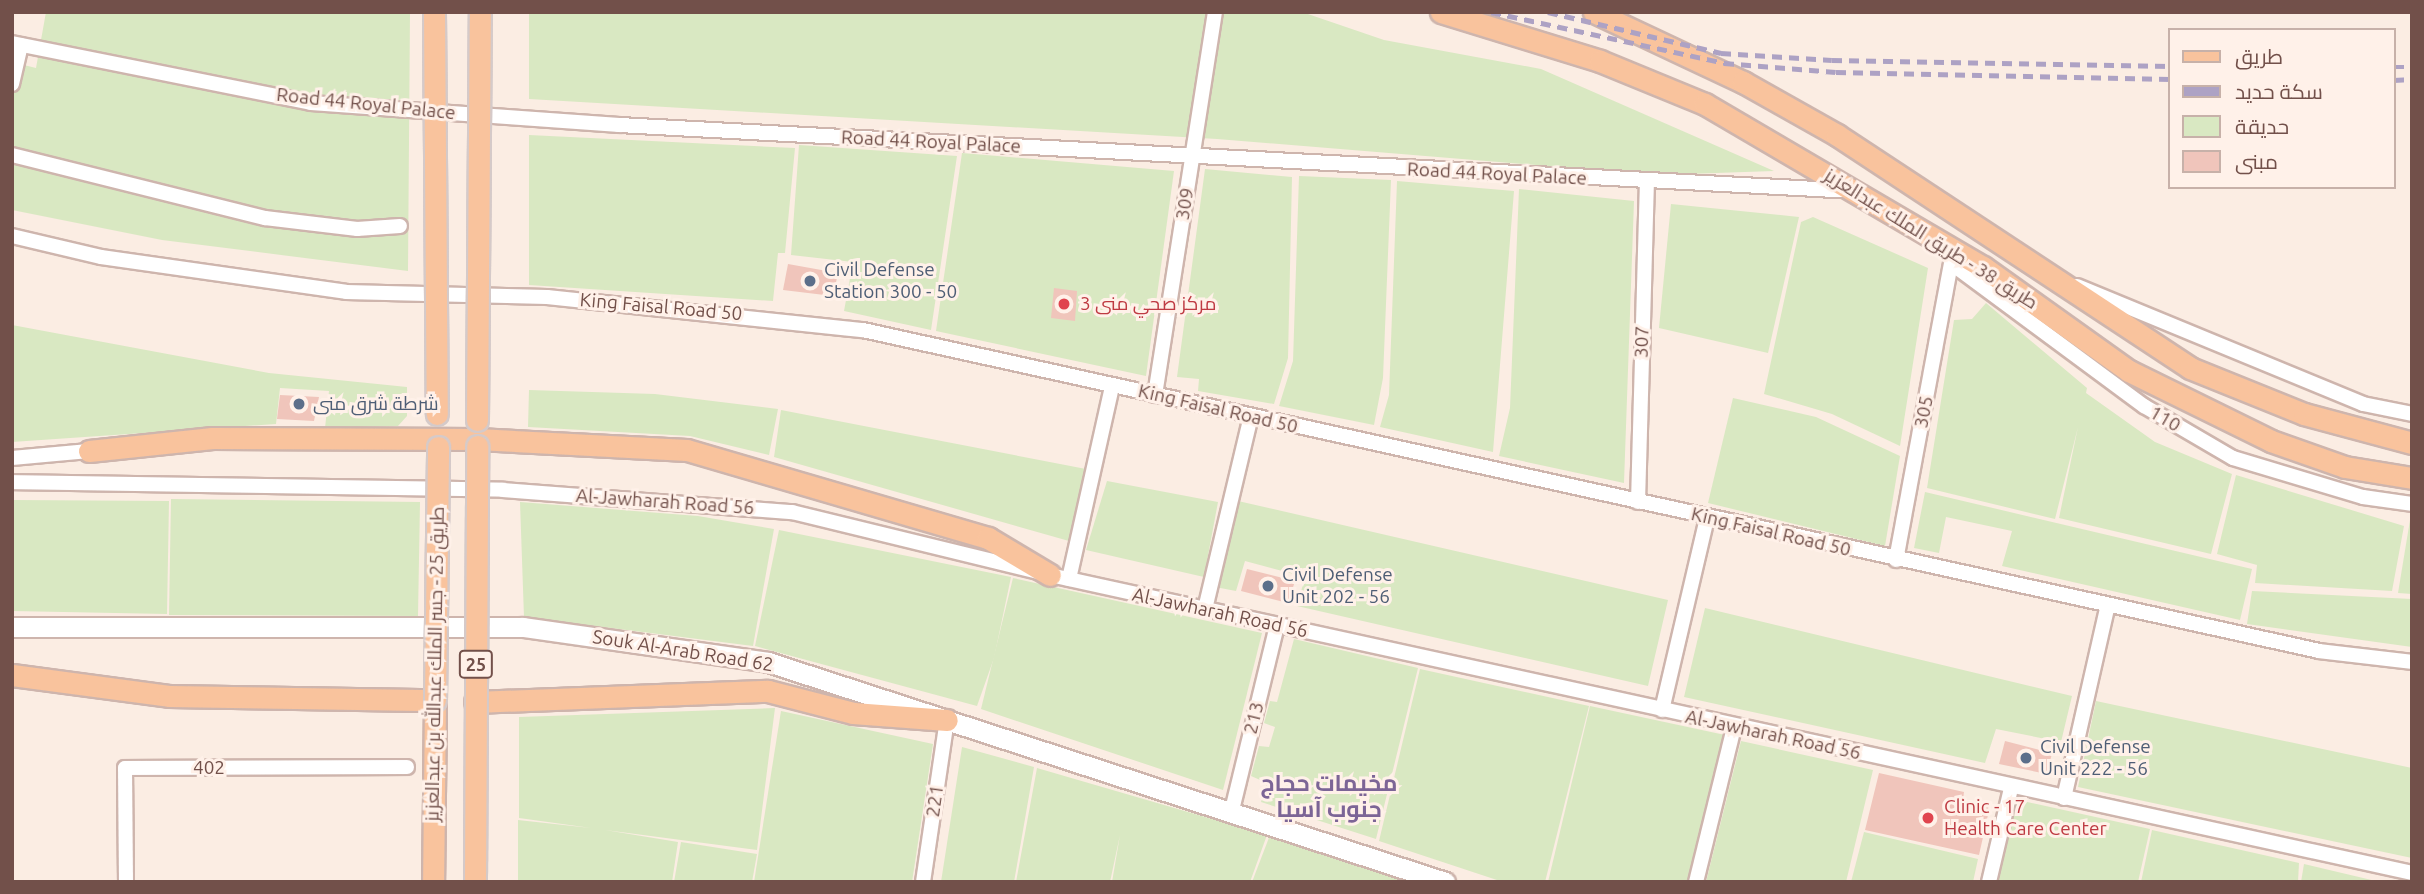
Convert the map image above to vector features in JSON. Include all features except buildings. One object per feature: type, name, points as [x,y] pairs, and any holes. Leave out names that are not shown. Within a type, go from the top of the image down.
[{"type":"main road","name":"طريق 25 - جسر الملك عبدالله بن عبدالعزيز","points":[[433,882],[438,443],[434,12]]},
{"type":"main road","name":"طريق 25 - جسر الملك عبدالله بن عبدالعزيز","points":[[474,882],[480,12]]},
{"type":"main road","name":"طريق 38 - طريق الملك عبدالعزيز","points":[[1441,12],[1600,61],[1705,104],[1856,191],[1952,258],[2129,371],[2271,442],[2345,467],[2412,478]]},
{"type":"main road","name":"طريق 38 - طريق الملك عبدالعزيز","points":[[1594,12],[1755,89],[1959,215],[2190,368],[2304,414],[2412,443]]},
{"type":"main road","points":[[89,451],[212,438],[438,443],[477,435],[687,450],[988,538],[1059,577]]},
{"type":"main road","name":"Souk Al-Arab Road 62","points":[[12,627],[523,627],[768,662],[1232,810],[1446,882]]},
{"type":"main road","points":[[12,675],[169,696],[435,700]]},
{"type":"main road","points":[[475,702],[768,691],[853,713],[947,720]]},
{"type":"street","name":"309","points":[[1156,395],[1215,12]]},
{"type":"street","name":"Road 44 Royal Palace","points":[[16,44],[311,103],[1192,157],[1856,191]]},
{"type":"street","points":[[12,84],[16,44]]},
{"type":"street","points":[[12,155],[265,218],[358,229],[400,226]]},
{"type":"street","name":"307","points":[[1638,502],[1647,182]]},
{"type":"street","name":"King Faisal Road 50","points":[[12,236],[101,257],[346,292],[547,297],[757,315],[863,330],[2108,606],[2319,651],[2412,662]]},
{"type":"street","name":"110","points":[[1952,258],[2144,406],[2233,458],[2363,497],[2412,504]]},
{"type":"street","name":"305","points":[[1896,560],[1952,258]]},
{"type":"street","points":[[2043,273],[2364,404],[2412,414]]},
{"type":"street","points":[[1059,577],[1112,386]]},
{"type":"street","points":[[1205,609],[1251,416]]},
{"type":"street","points":[[12,458],[89,451]]},
{"type":"street","name":"Al-Jawharah Road 56","points":[[12,482],[503,490],[792,512],[1059,577],[2011,788],[2412,873]]},
{"type":"street","points":[[1662,710],[1707,518]]},
{"type":"street","points":[[2064,798],[2108,606]]},
{"type":"street","name":"213","points":[[1232,810],[1277,625]]},
{"type":"street","name":"221","points":[[923,882],[947,720]]},
{"type":"street","points":[[1696,882],[1734,727]]},
{"type":"street","name":"402","points":[[126,882],[125,768],[407,767]]},
{"type":"street","points":[[1989,882],[2011,788]]},
{"type":"green space","points":[[46,12],[410,12],[408,271],[162,240],[12,210],[12,62],[36,68]]},
{"type":"green space","points":[[529,12],[1302,12],[1384,40],[1541,69],[1774,171],[1657,175],[1217,139],[529,99]]},
{"type":"green space","points":[[529,135],[795,148],[785,253],[778,253],[773,301],[529,285]]},
{"type":"green space","points":[[799,145],[957,156],[931,330],[844,311],[853,262],[791,255]]},
{"type":"green space","points":[[962,153],[1174,171],[1146,376],[936,331]]},
{"type":"green space","points":[[1205,169],[1292,177],[1288,358],[1274,404],[1198,391],[1199,379],[1177,377]]},
{"type":"green space","points":[[1299,176],[1391,180],[1383,378],[1374,425],[1279,406],[1293,361]]},
{"type":"green space","points":[[1397,181],[1514,191],[1493,452],[1380,427],[1389,395]]},
{"type":"green space","points":[[1519,189],[1634,201],[1624,483],[1499,456],[1510,408]]},
{"type":"green space","points":[[1671,204],[1799,217],[1768,353],[1659,328]]},
{"type":"green space","points":[[1813,217],[1928,268],[1900,446],[1832,414],[1764,394],[1801,222]]},
{"type":"green space","points":[[1986,303],[2087,388],[2086,393],[2155,442],[2232,474],[2211,554],[2059,518],[2078,427],[2055,519],[1927,488],[1954,320],[1972,319]]},
{"type":"green space","points":[[12,325],[269,373],[407,387],[407,416],[398,426],[325,428],[329,391],[280,388],[276,424],[12,442]]},
{"type":"green space","points":[[529,390],[655,394],[778,409],[769,455],[690,436],[528,427]]},
{"type":"green space","points":[[1733,398],[1816,417],[1900,456],[1885,546],[1708,503]]},
{"type":"green space","points":[[781,410],[1086,469],[1069,541],[774,457]]},
{"type":"green space","points":[[2236,475],[2404,526],[2392,591],[2255,583],[2257,565],[2217,554]]},
{"type":"green space","points":[[1107,481],[1218,502],[1204,577],[1086,550]]},
{"type":"green space","points":[[1925,492],[2252,569],[2240,620],[2002,566],[2012,531],[1946,517],[1939,553],[1914,548]]},
{"type":"green space","points":[[171,499],[420,502],[418,616],[169,615]]},
{"type":"green space","points":[[12,500],[169,501],[167,614],[12,611]]},
{"type":"green space","points":[[1238,501],[1668,600],[1648,686],[1297,606],[1305,577],[1245,561],[1236,591],[1215,587]]},
{"type":"green space","points":[[520,502],[698,516],[774,529],[753,646],[524,617]]},
{"type":"green space","points":[[2410,520],[2412,594],[2398,593]]},
{"type":"green space","points":[[779,530],[1011,577],[994,658],[977,706],[755,646]]},
{"type":"green space","points":[[1013,578],[1262,633],[1223,790],[981,709]]},
{"type":"green space","points":[[2252,591],[2412,599],[2412,647],[2247,624]]},
{"type":"green space","points":[[1705,608],[2072,696],[2061,742],[1996,729],[1985,763],[1684,697]]},
{"type":"green space","points":[[1294,639],[1418,668],[1376,839],[1261,802],[1267,783],[1251,776],[1259,746],[1269,747],[1275,727],[1264,723],[1270,701],[1277,702]]},
{"type":"green space","points":[[1420,669],[1589,706],[1545,882],[1503,882],[1379,841]]},
{"type":"green space","points":[[2096,701],[2412,768],[2412,858],[2078,787]]},
{"type":"green space","points":[[1590,706],[1725,735],[1689,882],[1548,882]]},
{"type":"green space","points":[[775,708],[757,850],[605,830],[678,842],[672,882],[518,882],[518,820],[591,828],[519,818],[519,717]]},
{"type":"green space","points":[[781,711],[933,744],[912,882],[754,882]]},
{"type":"green space","points":[[1741,741],[1873,770],[1846,882],[1706,882]]},
{"type":"green space","points":[[962,747],[1034,767],[1014,882],[941,882]]},
{"type":"green space","points":[[1037,768],[1267,835],[1250,882],[1112,882],[1120,835],[1110,882],[1016,882]]},
{"type":"green space","points":[[2014,799],[2150,829],[2138,882],[1996,882]]},
{"type":"green space","points":[[2152,830],[2299,863],[2298,882],[2141,882]]},
{"type":"green space","points":[[1864,832],[1978,859],[1973,882],[1851,882]]},
{"type":"green space","points":[[1270,835],[1408,882],[1252,882]]},
{"type":"green space","points":[[681,842],[757,854],[752,882],[674,882]]},
{"type":"green space","points":[[2304,864],[2380,882],[2301,882]]},
{"type":"railway","points":[[1491,12],[1724,63],[1836,72],[2168,79]]},
{"type":"railway","points":[[1548,12],[1721,53],[1832,60],[2168,66]]},
{"type":"railway","points":[[2396,67],[2412,67]]},
{"type":"railway","points":[[2396,80],[2412,79]]},
{"type":"place","name":"Civil Defense Station 300 - 50","points":[[810,281]]},
{"type":"place","name":"مركز صحي منى 3","points":[[1064,304]]},
{"type":"place","name":"شرطة شرق منى","points":[[299,404]]},
{"type":"place","name":"Civil Defense Unit 202 - 56","points":[[1268,586]]},
{"type":"place","name":"Civil Defense Unit 222 - 56","points":[[2026,758]]},
{"type":"place","name":"Clinic - 17 Health Care Center","points":[[1928,818]]},
{"type":"district","name":"مخيمات حجاج جنوب آسيا","points":[[1329,796]]}]
